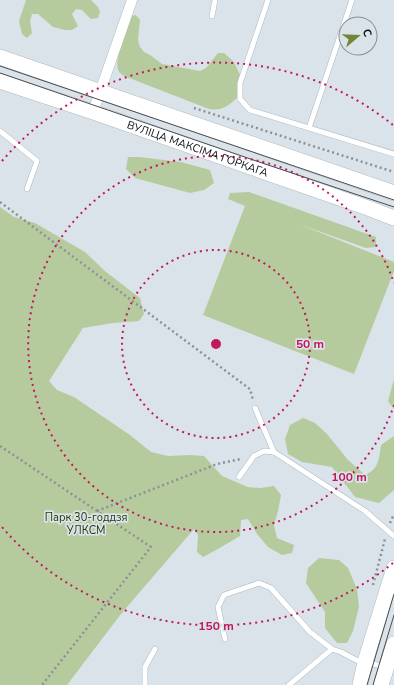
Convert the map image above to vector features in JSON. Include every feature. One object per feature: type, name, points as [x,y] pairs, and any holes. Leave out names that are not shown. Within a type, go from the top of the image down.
[{"type":"main road","name":"ВУЛІЦА МАКСІМА ГОРКАГА","points":[[0,57],[394,193]]},
{"type":"main road","name":"ВУЛІЦА МАКСІМА ГОРКАГА","points":[[0,81],[93,112],[394,218]]},
{"type":"main road","points":[[360,685],[365,662],[394,568]]},
{"type":"main road","points":[[381,685],[394,644]]},
{"type":"street","points":[[93,112],[132,0]]},
{"type":"lane","points":[[212,16],[215,0]]},
{"type":"lane","points":[[268,0],[240,83],[240,99],[250,110],[394,154]]},
{"type":"lane","points":[[309,128],[352,0]]},
{"type":"lane","points":[[0,131],[37,161],[26,189]]},
{"type":"lane","points":[[255,408],[274,452]]},
{"type":"lane","points":[[239,477],[254,456],[264,451],[274,452],[365,511],[394,536]]},
{"type":"lane","points":[[225,639],[218,607],[224,595],[259,583],[271,588],[310,632],[332,649],[356,660],[387,668]]},
{"type":"lane","points":[[145,685],[145,666],[156,649]]},
{"type":"lane","points":[[290,685],[332,649]]},
{"type":"path","points":[[187,106],[394,172]]},
{"type":"path","points":[[0,202],[250,389],[255,408]]},
{"type":"path","points":[[0,446],[151,547],[42,685]]},
{"type":"path","points":[[97,511],[217,464],[254,456]]},
{"type":"green space","points":[[26,0],[91,0],[98,7],[100,12],[98,18],[91,19],[82,10],[76,9],[72,14],[78,26],[72,30],[53,27],[38,14],[32,14],[30,21],[32,33],[27,38],[22,34],[19,21]]},
{"type":"green space","points":[[136,15],[140,20],[138,40],[140,47],[144,52],[162,64],[200,71],[206,68],[218,53],[224,53],[234,62],[240,75],[238,97],[225,107],[209,109],[124,76],[119,72],[118,60],[121,44],[130,16]]},
{"type":"green space","points":[[128,157],[181,162],[210,170],[214,183],[204,190],[190,193],[135,178],[126,169]]},
{"type":"green space","points":[[249,192],[376,237],[376,247],[366,248],[301,225],[394,262],[394,271],[354,374],[203,315],[245,206],[228,199],[230,193]]},
{"type":"green space","name":"Парк 30-годдзя УЛКСМ","points":[[0,207],[14,217],[35,223],[85,252],[106,272],[140,298],[144,314],[139,321],[113,323],[83,328],[49,381],[57,390],[74,397],[130,435],[151,452],[168,456],[204,456],[222,476],[248,487],[260,488],[274,486],[281,495],[274,525],[277,538],[294,545],[292,553],[282,555],[268,547],[257,534],[248,519],[241,520],[240,536],[203,557],[197,552],[198,535],[194,529],[121,614],[67,685],[0,685]]},
{"type":"green space","points":[[394,379],[394,409],[388,401]]},
{"type":"green space","points":[[303,418],[315,423],[327,434],[348,460],[365,475],[370,473],[376,467],[381,445],[394,436],[394,490],[379,503],[355,497],[332,467],[302,462],[288,454],[285,439],[290,425]]},
{"type":"green space","points":[[319,558],[339,560],[348,568],[357,589],[359,607],[353,631],[347,643],[337,643],[325,628],[325,612],[306,583],[308,568]]},
{"type":"tram line","points":[[0,66],[394,200]]},
{"type":"tram line","points":[[0,73],[394,207]]},
{"type":"tram line","points":[[367,685],[394,594]]},
{"type":"tram line","points":[[373,685],[394,615]]}]
